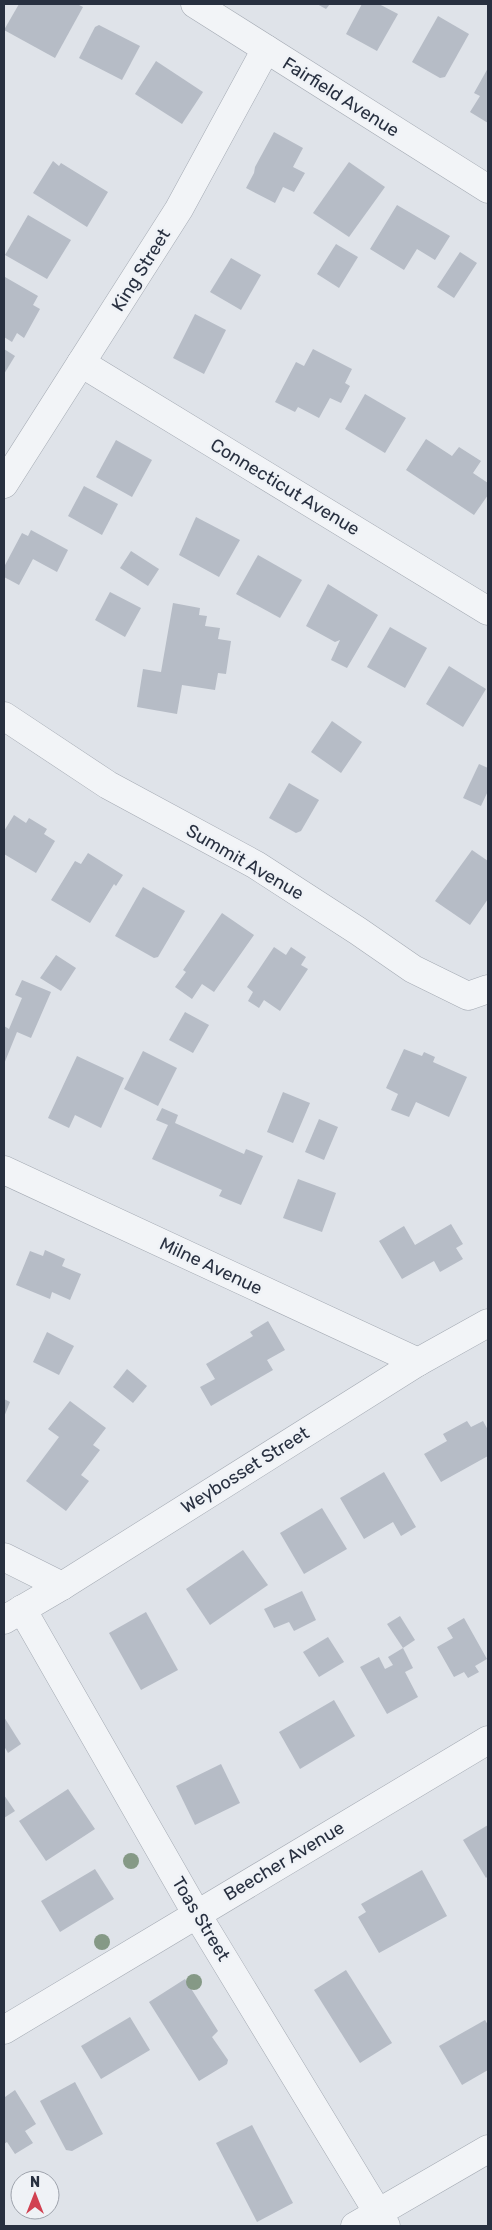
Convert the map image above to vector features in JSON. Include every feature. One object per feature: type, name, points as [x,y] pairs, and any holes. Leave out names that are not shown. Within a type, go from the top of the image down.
[{"type":"street","name":"Fairfield Avenue","points":[[195,4],[488,189]]},
{"type":"street","name":"King Street","points":[[4,484],[179,209],[266,49]]},
{"type":"street","name":"Connecticut Avenue","points":[[81,363],[488,612]]},
{"type":"street","name":"Summit Avenue","points":[[4,716],[108,785],[256,865],[413,969],[468,996],[488,989]]},
{"type":"street","name":"Milne Avenue","points":[[4,1170],[418,1362]]},
{"type":"street","name":"Weybosset Street","points":[[13,1615],[418,1362],[488,1323]]},
{"type":"street","points":[[4,1557],[62,1586]]},
{"type":"street","name":"Toas Street","points":[[13,1615],[196,1914],[373,2222]]},
{"type":"street","name":"Beecher Avenue","points":[[4,2030],[488,1740]]},
{"type":"street","points":[[373,2222],[488,2149]]},
{"type":"building","points":[[19,4],[77,4],[83,7],[55,58],[4,30]]},
{"type":"building","points":[[317,4],[330,4],[326,9]]},
{"type":"building","points":[[362,4],[379,4],[398,14],[377,51],[346,34]]},
{"type":"building","points":[[438,16],[469,34],[445,77],[440,78],[412,62]]},
{"type":"building","points":[[99,25],[140,46],[122,80],[79,58],[95,27]]},
{"type":"building","points":[[156,61],[203,92],[182,124],[135,94]]},
{"type":"building","points":[[488,68],[488,123],[470,112],[480,96],[474,93]]},
{"type":"building","points":[[274,132],[303,148],[293,167],[305,173],[294,192],[283,187],[275,203],[246,188]]},
{"type":"building","points":[[53,161],[59,166],[61,163],[108,192],[87,227],[33,193]]},
{"type":"building","points":[[349,162],[385,187],[349,237],[313,213]]},
{"type":"building","points":[[397,205],[450,236],[435,260],[417,249],[404,270],[370,249]]},
{"type":"building","points":[[28,215],[71,240],[47,279],[5,255]]},
{"type":"building","points":[[336,244],[358,257],[339,288],[317,274]]},
{"type":"building","points":[[460,252],[477,263],[454,298],[437,287]]},
{"type":"building","points":[[231,258],[261,275],[241,310],[210,292]]},
{"type":"building","points":[[5,277],[38,296],[33,305],[40,309],[24,338],[17,333],[12,342],[4,337]]},
{"type":"building","points":[[195,314],[226,330],[204,374],[173,358]]},
{"type":"building","points":[[4,349],[15,356],[4,374]]},
{"type":"building","points":[[313,349],[352,369],[345,383],[350,386],[341,403],[330,398],[319,418],[298,407],[295,412],[275,402],[296,362],[304,366]]},
{"type":"building","points":[[365,394],[406,418],[385,453],[345,429]]},
{"type":"building","points":[[426,439],[452,456],[459,447],[481,461],[473,473],[488,483],[488,495],[474,515],[406,470]]},
{"type":"building","points":[[116,440],[152,460],[132,497],[96,477]]},
{"type":"building","points":[[84,486],[118,504],[102,535],[68,516]]},
{"type":"building","points":[[196,517],[240,540],[219,577],[179,555]]},
{"type":"building","points":[[31,530],[68,550],[57,572],[33,559],[19,585],[4,577],[4,567],[22,533],[28,536]]},
{"type":"building","points":[[131,551],[159,569],[148,586],[120,568]]},
{"type":"building","points":[[258,555],[302,580],[280,618],[236,594]]},
{"type":"building","points":[[328,584],[378,615],[347,668],[331,660],[340,640],[335,642],[306,626]]},
{"type":"building","points":[[110,592],[141,608],[125,637],[95,620]]},
{"type":"building","points":[[173,603],[200,608],[199,615],[207,616],[205,626],[220,628],[218,639],[231,641],[226,674],[218,673],[215,690],[182,685],[177,714],[137,707],[143,669],[161,672]]},
{"type":"building","points":[[390,627],[427,648],[405,688],[367,667]]},
{"type":"building","points":[[449,666],[486,689],[463,727],[426,704]]},
{"type":"building","points":[[332,721],[362,742],[341,773],[311,752]]},
{"type":"building","points":[[479,764],[488,768],[488,791],[481,806],[463,798]]},
{"type":"building","points":[[289,783],[319,800],[301,831],[296,833],[269,818]]},
{"type":"building","points":[[14,815],[26,823],[29,818],[47,829],[44,834],[55,841],[36,873],[4,854],[4,831]]},
{"type":"building","points":[[472,850],[488,861],[488,899],[470,925],[435,901]]},
{"type":"building","points":[[88,853],[123,875],[116,886],[114,884],[90,923],[51,900],[75,861],[81,864]]},
{"type":"building","points":[[143,887],[185,911],[158,957],[154,958],[115,936]]},
{"type":"building","points":[[222,913],[254,935],[214,992],[202,984],[192,999],[175,987],[186,972],[183,970]]},
{"type":"building","points":[[274,947],[286,955],[291,947],[306,957],[301,965],[308,969],[280,1011],[264,1000],[259,1008],[248,1001],[253,992],[247,987]]},
{"type":"building","points":[[56,955],[76,968],[61,991],[40,978]]},
{"type":"building","points":[[22,980],[51,992],[31,1038],[17,1032],[4,1064],[4,1026],[9,1029],[22,998],[15,995]]},
{"type":"building","points":[[185,1012],[209,1025],[193,1053],[169,1040]]},
{"type":"building","points":[[404,1049],[422,1056],[424,1052],[435,1057],[433,1062],[467,1077],[449,1117],[416,1102],[409,1117],[391,1110],[398,1094],[386,1088]]},
{"type":"building","points":[[143,1051],[177,1068],[158,1106],[124,1089]]},
{"type":"building","points":[[77,1056],[124,1078],[101,1128],[75,1115],[69,1128],[48,1118]]},
{"type":"building","points":[[283,1092],[310,1103],[293,1143],[267,1132]]},
{"type":"building","points":[[162,1108],[178,1115],[175,1123],[244,1154],[246,1149],[263,1156],[241,1205],[219,1196],[222,1190],[152,1159],[168,1125],[156,1120]]},
{"type":"building","points":[[319,1119],[338,1127],[324,1160],[305,1152]]},
{"type":"building","points":[[298,1179],[336,1193],[322,1232],[283,1218]]},
{"type":"building","points":[[451,1224],[463,1244],[456,1248],[463,1259],[440,1272],[434,1261],[402,1279],[379,1241],[404,1226],[415,1245]]},
{"type":"building","points":[[45,1250],[65,1259],[62,1266],[81,1274],[70,1300],[52,1292],[50,1299],[16,1285],[30,1251],[43,1256]]},
{"type":"building","points":[[268,1321],[285,1350],[267,1360],[273,1370],[211,1406],[200,1387],[215,1379],[206,1364],[253,1336],[250,1332]]},
{"type":"building","points":[[47,1332],[74,1346],[59,1375],[33,1362]]},
{"type":"building","points":[[127,1369],[147,1386],[133,1403],[113,1387]]},
{"type":"building","points":[[4,1399],[10,1402],[4,1417]]},
{"type":"building","points":[[70,1401],[106,1428],[93,1445],[100,1450],[81,1475],[89,1481],[66,1511],[26,1481],[59,1437],[48,1429]]},
{"type":"building","points":[[467,1421],[471,1427],[483,1421],[488,1430],[488,1456],[441,1482],[424,1454],[447,1441],[443,1434]]},
{"type":"building","points":[[384,1472],[416,1527],[401,1536],[393,1522],[364,1539],[340,1498]]},
{"type":"building","points":[[322,1508],[347,1549],[304,1574],[280,1533]]},
{"type":"building","points":[[243,1550],[268,1585],[210,1625],[186,1589]]},
{"type":"building","points":[[302,1591],[316,1620],[294,1631],[289,1622],[274,1628],[264,1609]]},
{"type":"building","points":[[146,1612],[178,1670],[141,1690],[109,1633]]},
{"type":"building","points":[[400,1616],[415,1640],[403,1648],[387,1624]]},
{"type":"building","points":[[464,1618],[487,1659],[475,1666],[479,1672],[468,1678],[464,1672],[454,1677],[437,1647],[453,1638],[447,1628]]},
{"type":"building","points":[[328,1637],[344,1662],[319,1677],[303,1652]]},
{"type":"building","points":[[403,1648],[413,1668],[405,1672],[418,1697],[387,1714],[360,1667],[379,1657],[385,1669],[393,1665],[388,1657]]},
{"type":"building","points":[[334,1700],[355,1736],[300,1769],[279,1732]]},
{"type":"building","points":[[4,1717],[21,1744],[8,1753],[4,1746]]},
{"type":"building","points":[[221,1764],[240,1803],[195,1825],[176,1786]]},
{"type":"building","points":[[68,1789],[95,1829],[46,1861],[19,1821]]},
{"type":"building","points":[[4,1795],[15,1811],[4,1818]]},
{"type":"building","points":[[488,1825],[488,1876],[486,1878],[463,1840]]},
{"type":"building","points":[[95,1869],[114,1899],[60,1932],[41,1901]]},
{"type":"building","points":[[422,1870],[447,1916],[379,1953],[358,1917],[366,1912],[361,1904]]},
{"type":"building","points":[[346,1970],[392,2043],[360,2063],[314,1990]]},
{"type":"building","points":[[185,1979],[218,2031],[212,2037],[228,2060],[227,2064],[199,2081],[149,2002]]},
{"type":"building","points":[[130,2017],[150,2050],[101,2079],[81,2046]]},
{"type":"building","points":[[485,2020],[488,2025],[488,2070],[462,2085],[439,2046]]},
{"type":"building","points":[[75,2082],[103,2134],[72,2151],[66,2150],[40,2101]]},
{"type":"building","points":[[15,2090],[36,2124],[25,2131],[33,2143],[15,2154],[7,2142],[4,2144],[4,2094],[5,2097]]},
{"type":"building","points":[[252,2125],[293,2203],[257,2222],[216,2143]]}]
